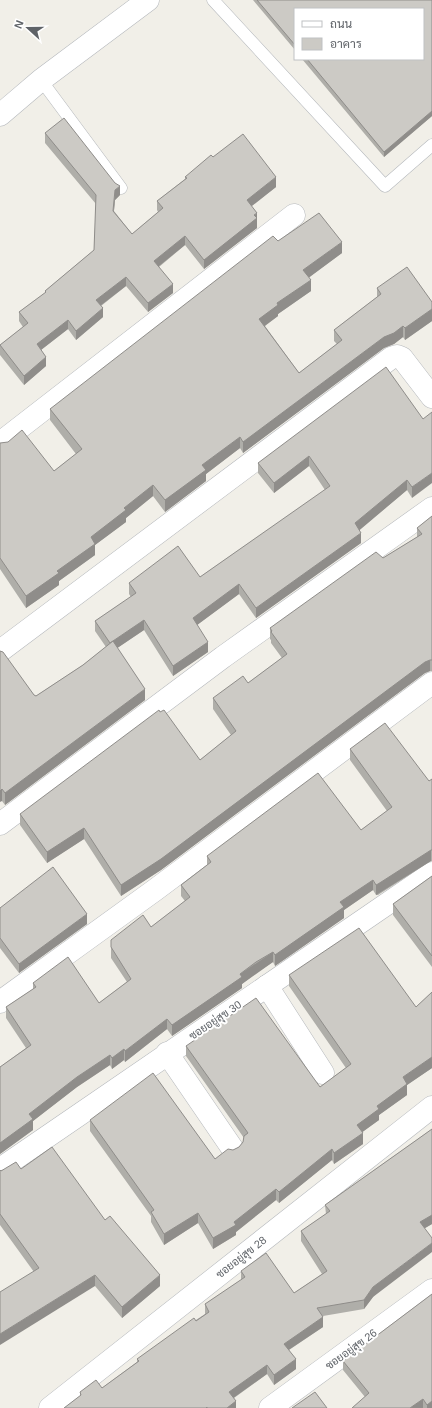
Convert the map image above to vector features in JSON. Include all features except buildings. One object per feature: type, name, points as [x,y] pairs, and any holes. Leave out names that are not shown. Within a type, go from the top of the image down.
[{"type":"street","points":[[0,115],[41,80],[148,0]]},
{"type":"street","points":[[0,443],[294,215]]},
{"type":"street","points":[[0,651],[391,358],[397,356],[402,358],[432,397]]},
{"type":"street","points":[[0,824],[222,657],[432,508]]},
{"type":"street","points":[[0,1002],[320,768],[432,683]]},
{"type":"street","name":"ซอยอยู่สุข 30","points":[[0,1169],[167,1053],[432,873]]},
{"type":"street","points":[[267,986],[323,1073]]},
{"type":"street","points":[[167,1053],[232,1148]]},
{"type":"street","name":"ซอยอยู่สุข 28","points":[[50,1408],[432,1107]]},
{"type":"street","name":"ซอยอยู่สุข 26","points":[[270,1408],[432,1290]]},
{"type":"lane","points":[[214,0],[385,186],[432,145]]},
{"type":"lane","points":[[41,80],[121,188]]}]
